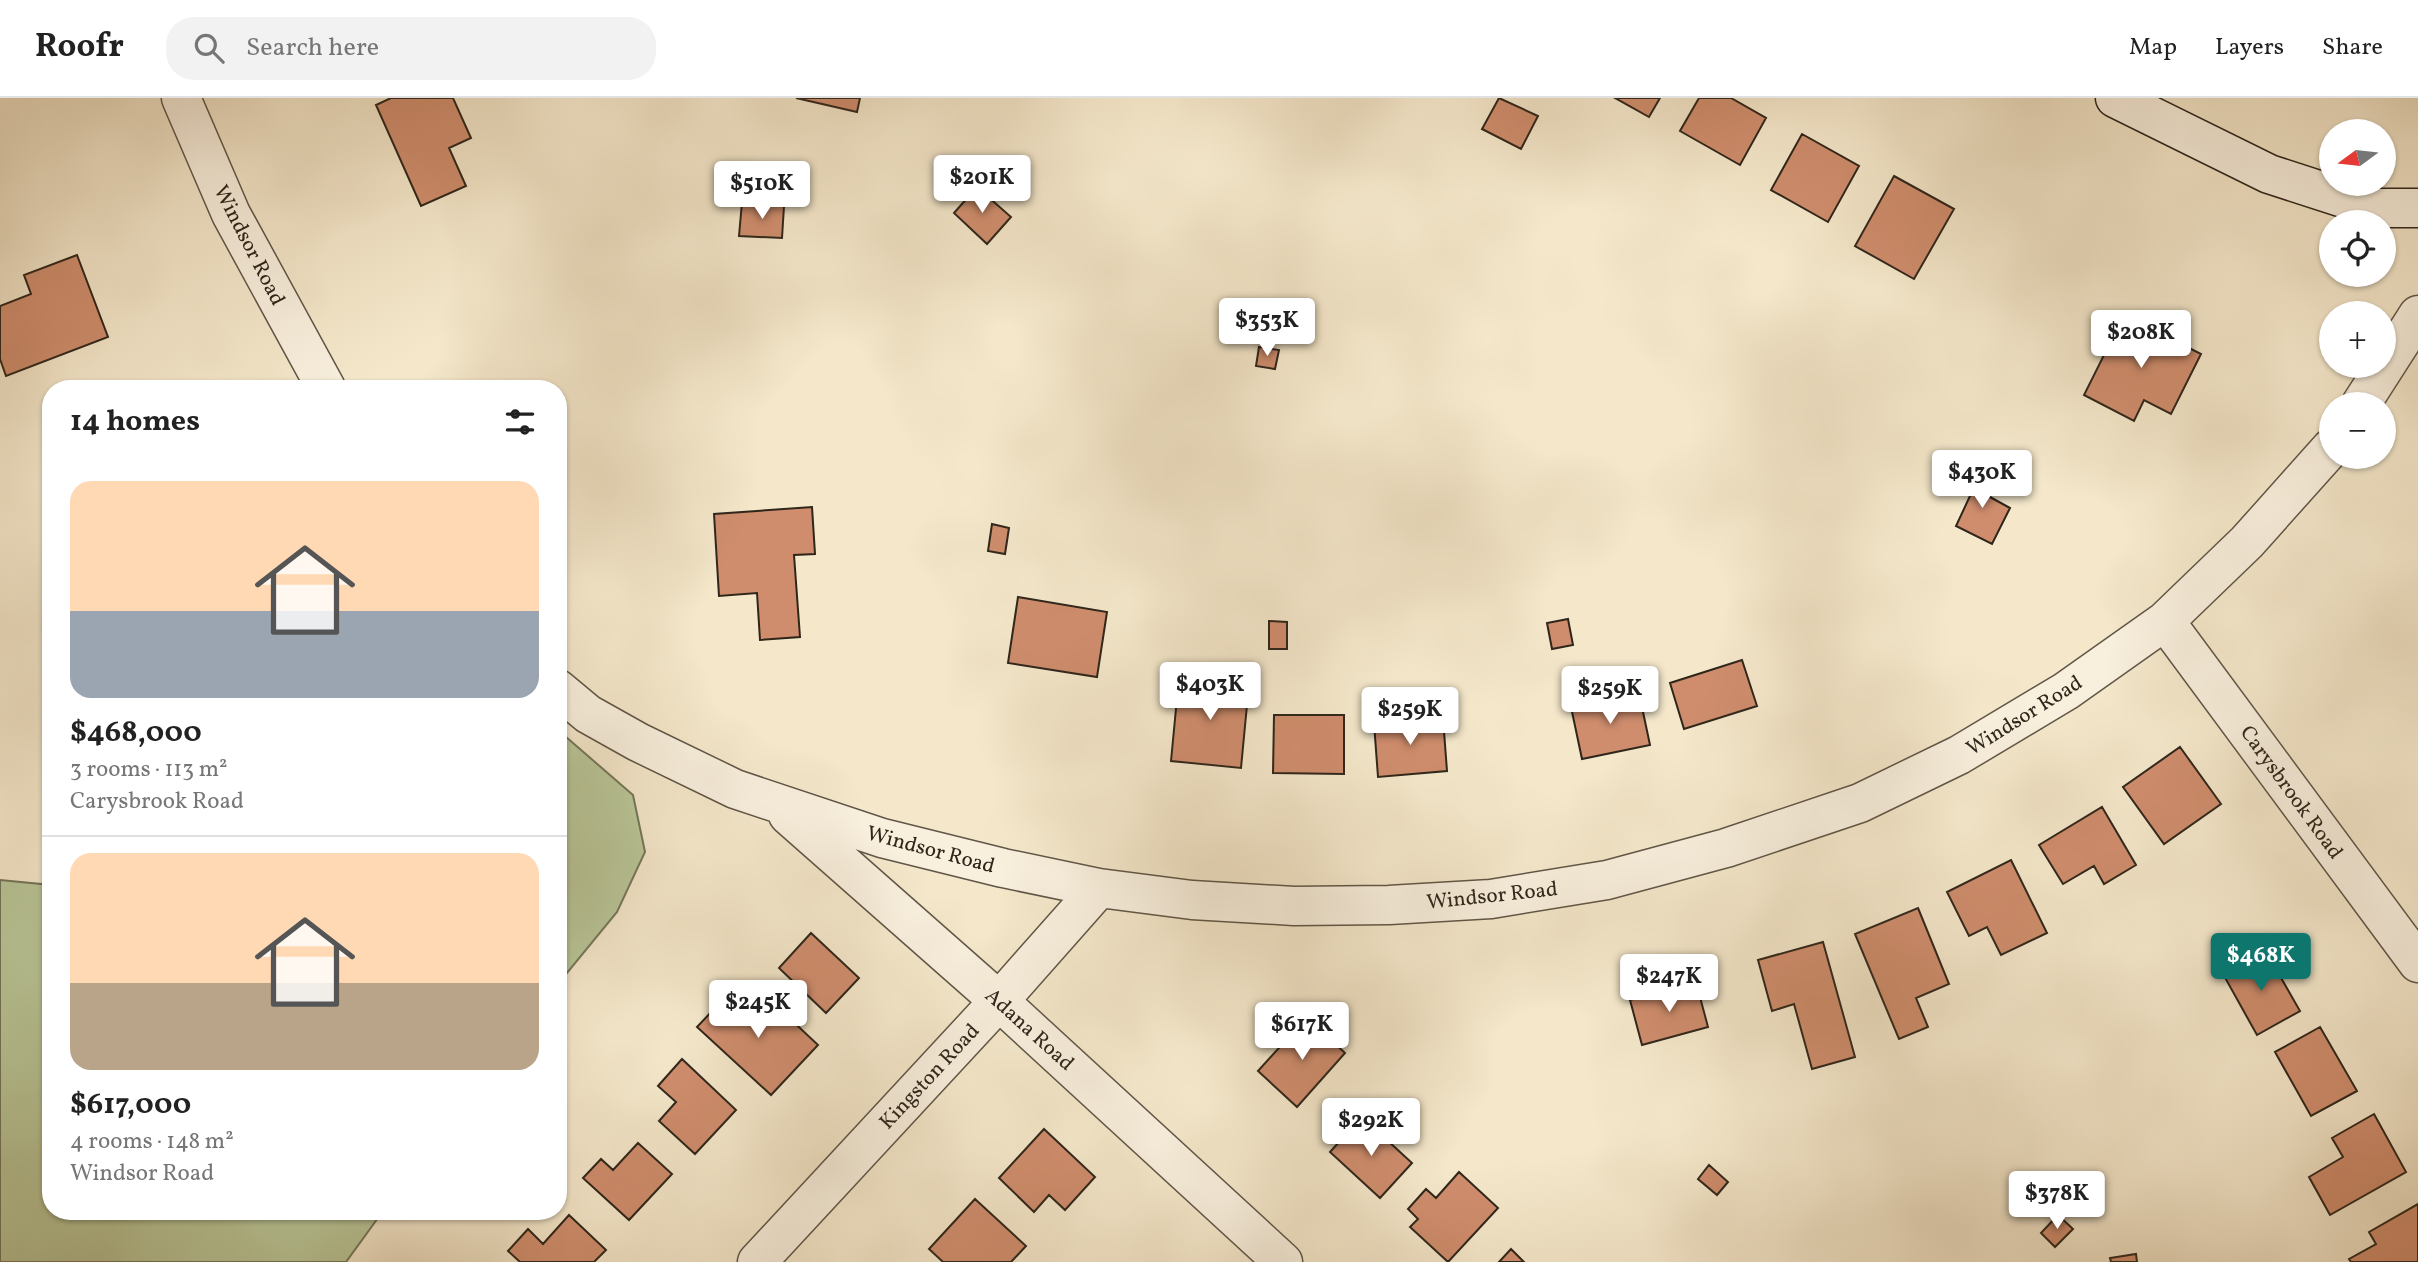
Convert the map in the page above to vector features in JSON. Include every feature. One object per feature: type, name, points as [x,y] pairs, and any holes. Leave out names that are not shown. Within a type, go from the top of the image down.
[{"type":"street","name":"Windsor Road","points":[[181,98],[231,214],[322,380]]},
{"type":"street","points":[[2115,98],[2269,174],[2374,208],[2418,208]]},
{"type":"street","points":[[2369,392],[2418,316]]},
{"type":"street","name":"Windsor Road","points":[[567,696],[588,714],[638,743],[735,789],[882,838],[1003,868],[1099,888],[1192,900],[1294,906],[1389,905],[1491,899],[1608,880],[1726,848],[1860,803],[1959,755],[2066,691],[2165,621],[2247,542],[2319,461]]},
{"type":"street","name":"Carysbrook Road","points":[[2165,621],[2418,963]]},
{"type":"street","name":"Adana Road","points":[[772,801],[999,1001],[1283,1262]]},
{"type":"street","name":"Kingston Road","points":[[757,1262],[999,1001],[1099,888]]},
{"type":"green space","points":[[567,738],[633,795],[645,852],[617,912],[567,973]]},
{"type":"green space","points":[[0,880],[42,884],[42,1220],[376,1220],[346,1262],[0,1262]]},
{"type":"building","points":[[391,98],[453,98],[471,138],[449,148],[466,186],[421,206],[376,105]]},
{"type":"building","points":[[796,98],[860,98],[857,112]]},
{"type":"building","points":[[1499,98],[1538,116],[1521,149],[1482,129]]},
{"type":"building","points":[[1615,98],[1660,98],[1649,117]]},
{"type":"building","points":[[1699,98],[1731,98],[1766,118],[1740,165],[1680,131]]},
{"type":"building","points":[[1802,134],[1859,166],[1828,222],[1771,190]]},
{"type":"building","points":[[1894,176],[1954,209],[1914,279],[1855,246]]},
{"type":"building","points":[[977,187],[1011,217],[987,244],[954,213]]},
{"type":"building","points":[[742,202],[784,206],[782,238],[739,236]]},
{"type":"building","points":[[77,255],[108,337],[6,376],[0,359],[0,306],[31,294],[24,275]]},
{"type":"building","points":[[2124,315],[2201,354],[2171,414],[2144,400],[2134,421],[2084,395]]},
{"type":"building","points":[[1259,347],[1279,350],[1275,369],[1256,366]]},
{"type":"building","points":[[1972,473],[1995,485],[1990,497],[2010,508],[1992,544],[1956,526],[1970,496],[1963,492]]},
{"type":"building","points":[[812,507],[815,554],[794,555],[800,637],[760,640],[757,593],[719,596],[714,514]]},
{"type":"building","points":[[992,524],[1009,528],[1005,554],[988,551]]},
{"type":"building","points":[[1018,597],[1107,612],[1097,677],[1008,663]]},
{"type":"building","points":[[1568,619],[1573,645],[1552,649],[1547,623]]},
{"type":"building","points":[[1269,621],[1287,622],[1287,649],[1269,649]]},
{"type":"building","points":[[1742,660],[1757,706],[1684,729],[1670,683]]},
{"type":"building","points":[[1179,677],[1249,684],[1241,768],[1171,761]]},
{"type":"building","points":[[1639,693],[1650,745],[1582,759],[1571,707]]},
{"type":"building","points":[[1274,715],[1344,715],[1344,774],[1273,773]]},
{"type":"building","points":[[1443,718],[1447,771],[1378,777],[1374,723]]},
{"type":"building","points":[[2180,747],[2221,804],[2164,844],[2123,787]]},
{"type":"building","points":[[2102,807],[2136,865],[2104,884],[2094,866],[2063,884],[2039,845]]},
{"type":"building","points":[[2011,860],[2047,933],[2001,955],[1987,927],[1969,936],[1947,892]]},
{"type":"building","points":[[1918,908],[1949,984],[1916,998],[1928,1027],[1899,1039],[1855,934]]},
{"type":"building","points":[[811,933],[859,978],[826,1013],[779,968]]},
{"type":"building","points":[[1823,942],[1855,1057],[1812,1069],[1794,1004],[1772,1011],[1758,960]]},
{"type":"building","points":[[2265,950],[2300,1011],[2257,1035],[2223,974]]},
{"type":"building","points":[[1696,982],[1708,1027],[1642,1045],[1630,1000]]},
{"type":"building","points":[[732,990],[754,1011],[767,997],[818,1045],[771,1095],[697,1027]]},
{"type":"building","points":[[1307,1017],[1345,1053],[1297,1107],[1258,1071]]},
{"type":"building","points":[[2320,1027],[2357,1091],[2311,1116],[2275,1052]]},
{"type":"building","points":[[682,1059],[736,1110],[695,1154],[659,1121],[676,1102],[658,1086]]},
{"type":"building","points":[[2374,1114],[2406,1172],[2330,1215],[2309,1177],[2343,1157],[2332,1138]]},
{"type":"building","points":[[1362,1117],[1412,1163],[1380,1198],[1330,1152]]},
{"type":"building","points":[[1044,1129],[1095,1177],[1065,1210],[1049,1195],[1034,1212],[999,1178]]},
{"type":"building","points":[[638,1143],[672,1174],[629,1220],[583,1178],[601,1159],[613,1170]]},
{"type":"building","points":[[1709,1165],[1728,1182],[1717,1195],[1698,1179]]},
{"type":"building","points":[[1459,1172],[1498,1208],[1448,1262],[1410,1227],[1418,1219],[1408,1209],[1426,1189],[1436,1198]]},
{"type":"building","points":[[975,1199],[1026,1246],[1011,1262],[943,1262],[929,1249]]},
{"type":"building","points":[[2418,1204],[2418,1262],[2351,1262],[2349,1259],[2376,1244],[2369,1232]]},
{"type":"building","points":[[569,1215],[606,1250],[594,1262],[520,1262],[508,1251],[528,1229],[543,1244]]},
{"type":"building","points":[[2058,1215],[2073,1229],[2055,1247],[2041,1233]]},
{"type":"building","points":[[1511,1249],[1524,1262],[1499,1262]]},
{"type":"building","points":[[2136,1254],[2137,1262],[2111,1262],[2110,1258]]}]
